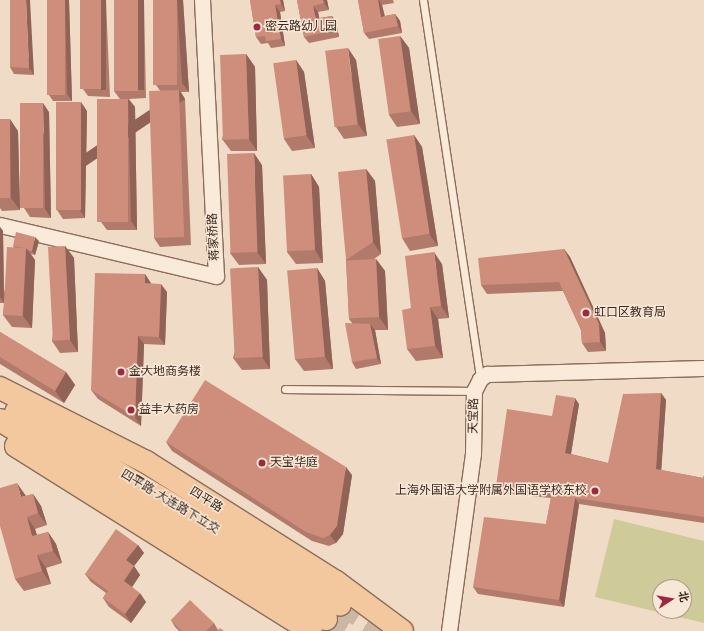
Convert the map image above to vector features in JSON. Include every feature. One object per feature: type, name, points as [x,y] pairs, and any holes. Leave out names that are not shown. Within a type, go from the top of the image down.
[{"type":"main road","name":"四平路","points":[[0,388],[146,462],[336,582],[402,631]]},
{"type":"main road","name":"四平路-大连路下立交","points":[[0,401],[326,618]]},
{"type":"main road","name":"四平路-大连路下立交","points":[[0,420],[326,618]]},
{"type":"main road","points":[[0,436],[326,618]]},
{"type":"street","name":"蒋家桥路","points":[[0,225],[216,276],[202,0]]},
{"type":"street","points":[[477,385],[487,374],[704,368]]},
{"type":"street","name":"天宝路","points":[[448,631],[473,454],[477,385]]},
{"type":"lane","points":[[285,389],[477,385],[423,0]]},
{"type":"shaded area","points":[[614,519],[704,541],[704,623],[687,619],[692,619],[692,579],[652,579],[652,611],[595,597]]},
{"type":"building","points":[[10,0],[26,0],[29,68],[10,67]]},
{"type":"building","points":[[47,0],[65,0],[65,95],[47,95]]},
{"type":"building","points":[[80,0],[101,0],[101,89],[80,89]]},
{"type":"building","points":[[114,0],[138,0],[138,91],[114,91]]},
{"type":"building","points":[[153,0],[177,0],[177,85],[153,85]]},
{"type":"building","points":[[250,0],[280,0],[281,4],[275,5],[281,39],[266,41],[265,36],[256,37]]},
{"type":"building","points":[[297,0],[323,0],[324,3],[313,6],[316,19],[332,16],[335,30],[304,37]]},
{"type":"building","points":[[358,0],[378,0],[381,17],[395,14],[398,26],[364,33]]},
{"type":"building","points":[[400,36],[411,111],[389,114],[378,39]]},
{"type":"building","points":[[348,48],[357,124],[335,127],[325,51]]},
{"type":"building","points":[[246,54],[249,139],[223,140],[220,55]]},
{"type":"building","points":[[296,60],[307,135],[284,138],[273,63]]},
{"type":"building","points":[[179,90],[184,237],[154,238],[149,91]]},
{"type":"building","points":[[97,99],[128,99],[128,222],[97,222]]},
{"type":"building","points":[[56,102],[81,102],[81,210],[56,210]]},
{"type":"building","points":[[20,103],[43,103],[43,208],[20,208]]},
{"type":"building","points":[[0,119],[10,119],[10,198],[0,198]]},
{"type":"building","points":[[414,135],[430,234],[402,238],[386,139]]},
{"type":"building","points":[[254,153],[257,252],[230,253],[227,154]]},
{"type":"building","points":[[366,169],[373,242],[346,260],[338,172]]},
{"type":"building","points":[[311,174],[315,250],[287,251],[283,175]]},
{"type":"building","points":[[16,232],[35,237],[32,251],[26,248],[13,246]]},
{"type":"building","points":[[65,246],[70,340],[53,341],[48,247]]},
{"type":"building","points":[[7,247],[26,248],[22,316],[3,315]]},
{"type":"building","name":"虹口区教育局","points":[[564,249],[599,324],[600,342],[582,343],[581,330],[559,282],[481,285],[478,258]]},
{"type":"building","points":[[434,252],[441,306],[430,307],[435,346],[407,349],[402,310],[411,308],[405,256]]},
{"type":"building","points":[[376,259],[379,317],[349,318],[346,261]]},
{"type":"building","points":[[258,267],[263,357],[235,358],[230,268]]},
{"type":"building","points":[[317,268],[325,357],[295,359],[287,271]]},
{"type":"building","name":"金大地商务楼","points":[[95,273],[145,274],[145,283],[161,284],[159,337],[138,336],[135,417],[91,390]]},
{"type":"building","points":[[345,323],[370,324],[377,358],[352,362]]},
{"type":"building","points":[[0,332],[66,372],[55,391],[0,357]]},
{"type":"building","name":"天宝华庭","points":[[205,380],[346,467],[337,526],[330,535],[323,538],[306,532],[166,442]]},
{"type":"building","points":[[661,393],[656,469],[703,478],[704,475],[704,517],[575,498],[559,600],[473,587],[484,517],[546,524],[552,492],[496,486],[507,409],[552,416],[556,395],[575,398],[565,453],[608,463],[623,394]]},
{"type":"building","points":[[17,483],[21,497],[33,494],[38,513],[27,517],[32,536],[48,532],[53,551],[37,555],[42,571],[15,579],[0,526],[0,488]]},
{"type":"building","points":[[116,529],[138,545],[126,560],[134,566],[124,581],[140,593],[125,614],[103,598],[108,591],[85,574]]},
{"type":"building","points":[[190,600],[214,623],[206,631],[181,631],[171,620]]},
{"type":"building","points":[[220,628],[224,631],[217,631]]},
{"type":"tunnel","points":[[340,604],[383,631]]},
{"type":"tunnel","points":[[326,619],[346,631]]},
{"type":"place","name":"密云路幼儿园","points":[[257,27]]},
{"type":"place","name":"虹口区教育局","points":[[586,313]]},
{"type":"place","name":"金大地商务楼","points":[[121,372]]},
{"type":"place","name":"益丰大药房","points":[[131,410]]},
{"type":"place","name":"天宝华庭","points":[[262,463]]},
{"type":"place","name":"上海外国语大学附属外国语学校东校","points":[[595,491]]}]
